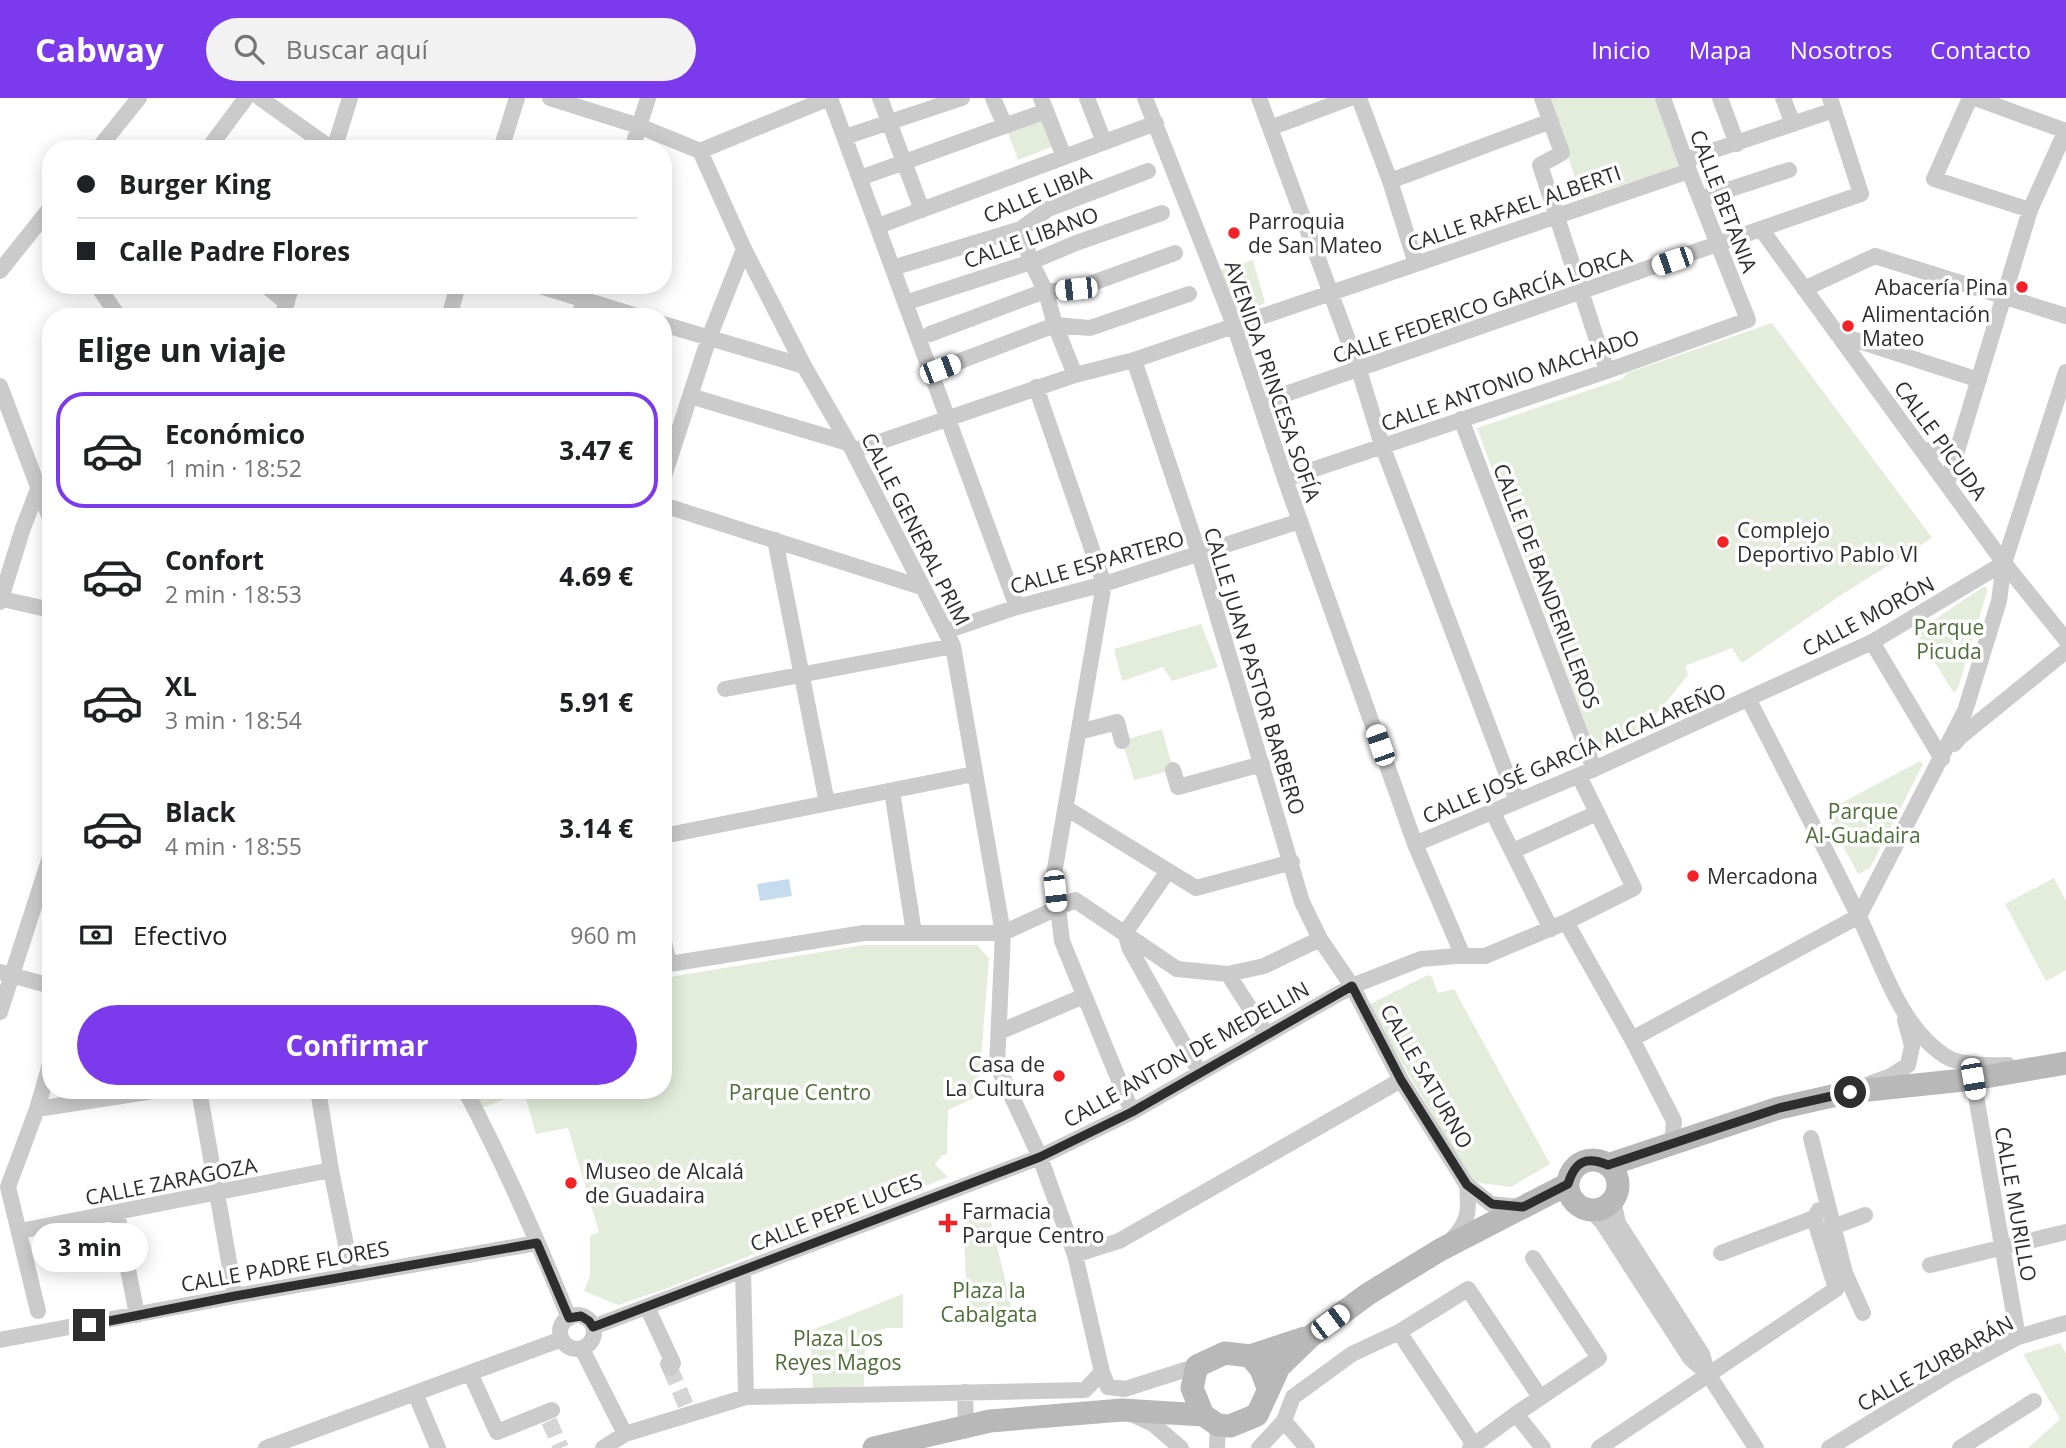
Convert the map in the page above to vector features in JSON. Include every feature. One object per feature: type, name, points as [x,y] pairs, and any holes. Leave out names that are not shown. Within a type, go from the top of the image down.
[{"type":"main road","points":[[1608,1165],[1779,1108],[1850,1092],[1973,1079],[2066,1063]]},
{"type":"main road","points":[[1493,1223],[1534,1209],[1603,1208],[1631,1171],[1672,1143]]},
{"type":"main road","points":[[1585,1208],[1570,1197],[1568,1184],[1572,1171],[1582,1162],[1596,1160],[1608,1165],[1616,1175],[1616,1194]]},
{"type":"main road","points":[[1122,1410],[1210,1420],[1230,1426],[1257,1415],[1279,1367],[1311,1336],[1368,1294],[1440,1250],[1568,1184]]},
{"type":"main road","points":[[874,1448],[898,1445],[990,1420],[1122,1410],[1171,1398],[1225,1353],[1250,1356],[1311,1336]]},
{"type":"main road","points":[[1250,1356],[1261,1369],[1268,1388]]},
{"type":"main road","points":[[1194,1377],[1210,1420]]},
{"type":"street","points":[[105,140],[139,98]]},
{"type":"street","points":[[215,140],[246,98]]},
{"type":"street","points":[[260,98],[320,140]]},
{"type":"street","points":[[336,140],[350,98]]},
{"type":"street","points":[[504,140],[517,98]]},
{"type":"street","points":[[550,98],[639,126],[700,151],[830,98],[1017,607]]},
{"type":"street","points":[[635,140],[648,98]]},
{"type":"street","points":[[880,98],[922,210]]},
{"type":"street","points":[[845,137],[962,98]]},
{"type":"street","points":[[993,98],[1005,126]]},
{"type":"street","points":[[1087,98],[1104,142]]},
{"type":"street","name":"AVENIDA PRINCESA SOFÍA","points":[[1145,98],[1234,325],[1284,479],[1415,844],[1463,956]]},
{"type":"street","points":[[1259,98],[1331,291],[1382,445],[1517,801]]},
{"type":"street","points":[[1270,128],[1350,98]]},
{"type":"street","points":[[1359,98],[1390,181],[1416,264]]},
{"type":"street","points":[[1542,98],[1562,153],[1540,165],[1607,371]]},
{"type":"street","name":"CALLE BETANIA","points":[[1663,98],[1748,320]]},
{"type":"street","points":[[1720,98],[1737,144]]},
{"type":"street","points":[[1783,98],[1793,124]]},
{"type":"street","points":[[1947,484],[2030,210],[2066,131],[1972,98],[1934,179],[2030,210]]},
{"type":"street","name":"CALLE RAFAEL ALBERTI","points":[[851,447],[1074,375],[1134,360],[1555,217],[1793,124],[1834,102]]},
{"type":"street","name":"CALLE FEDERICO GARCÍA LORCA","points":[[1260,403],[1860,194],[1834,102]]},
{"type":"street","points":[[860,178],[1005,126],[1043,105],[1064,157]]},
{"type":"street","points":[[1390,181],[1551,121]]},
{"type":"street","points":[[878,226],[1156,123]]},
{"type":"street","name":"CALLE GENERAL PRIM","points":[[700,151],[744,249],[804,366],[851,447],[953,646],[1003,933],[997,1065],[1040,1157],[1075,1255],[1102,1372]]},
{"type":"street","points":[[1700,199],[1789,170]]},
{"type":"street","name":"CALLE LIBIA","points":[[902,265],[1021,229],[1048,209],[1148,171]]},
{"type":"street","name":"CALLE LIBANO","points":[[914,300],[1031,262],[1162,213]]},
{"type":"street","points":[[0,271],[42,225]]},
{"type":"street","points":[[1021,229],[1074,375]]},
{"type":"street","name":"CALLE PICUDA","points":[[1761,229],[2004,563],[2066,640]]},
{"type":"street","points":[[672,451],[709,338],[744,249]]},
{"type":"street","points":[[930,334],[1046,292],[1076,289],[1175,253]]},
{"type":"street","points":[[1804,289],[1875,256],[2066,316]]},
{"type":"street","points":[[272,294],[282,308]]},
{"type":"street","points":[[590,294],[621,308]]},
{"type":"street","points":[[940,369],[1055,325],[1090,328],[1189,294]]},
{"type":"street","name":"CALLE ANTONIO MACHADO","points":[[1284,479],[1607,371],[1748,320]]},
{"type":"street","points":[[672,327],[804,366]]},
{"type":"street","points":[[1837,334],[1979,380]]},
{"type":"street","name":"CALLE JUAN PASTOR BARBERO","points":[[1134,360],[1199,554],[1302,902],[1320,939],[1352,986]]},
{"type":"street","points":[[1632,1039],[1859,916],[1965,711],[1999,601],[2004,563],[2066,372]]},
{"type":"street","points":[[0,386],[42,499]]},
{"type":"street","points":[[1036,387],[1104,584],[1054,874],[1057,907],[1062,941],[1132,1112]]},
{"type":"street","points":[[690,396],[851,447]]},
{"type":"street","name":"CALLE DE BANDERILLEROS","points":[[1461,419],[1594,769]]},
{"type":"street","points":[[1923,451],[1958,447]]},
{"type":"street","points":[[38,489],[23,528],[3,600],[42,608]]},
{"type":"street","points":[[672,508],[922,587]]},
{"type":"street","name":"CALLE ESPARTERO","points":[[946,631],[1300,521]]},
{"type":"street","points":[[23,528],[42,529]]},
{"type":"street","points":[[775,540],[827,803]]},
{"type":"street","name":"CALLE MORÓN","points":[[1749,700],[1872,642],[2004,563]]},
{"type":"street","points":[[1872,642],[1942,759]]},
{"type":"street","points":[[726,689],[953,646]]},
{"type":"street","points":[[1942,759],[1960,737],[2066,651]]},
{"type":"street","points":[[1749,700],[1859,916],[1903,1011],[1912,1046],[1908,1065],[1891,1076],[1850,1092]]},
{"type":"street","name":"CALLE JOSÉ GARCÍA ALCALAREÑO","points":[[1415,844],[1579,776],[1749,700]]},
{"type":"street","points":[[1965,711],[1979,721]]},
{"type":"street","points":[[1079,732],[1116,722],[1122,741]]},
{"type":"street","points":[[1173,770],[1178,787],[1262,764]]},
{"type":"street","points":[[672,834],[974,774]]},
{"type":"street","points":[[1513,851],[1597,813],[1579,776]]},
{"type":"street","points":[[892,791],[914,933]]},
{"type":"street","points":[[1066,808],[1196,888],[1292,862]]},
{"type":"street","points":[[1492,811],[1558,925],[1632,1039],[1674,1121],[1672,1143]]},
{"type":"street","name":"CALLE ANTON DE MEDELLIN","points":[[1040,1157],[1132,1112],[1352,986],[1421,959],[1485,956],[1558,925],[1634,888],[1597,813]]},
{"type":"street","points":[[1125,933],[1168,871]]},
{"type":"street","points":[[0,1012],[6,974],[42,881]]},
{"type":"street","points":[[672,963],[864,933],[1003,933],[1075,900],[1177,969],[1228,974],[1264,966],[1320,939]]},
{"type":"street","points":[[1125,933],[1130,949],[1200,1073]]},
{"type":"street","points":[[6,974],[42,984]]},
{"type":"street","points":[[1228,974],[1267,1035]]},
{"type":"street","name":"CALLE SATURNO","points":[[1352,986],[1401,1080],[1467,1185]]},
{"type":"street","points":[[999,1031],[1084,996]]},
{"type":"street","points":[[1903,1011],[1922,1037],[1947,1058],[1990,1066],[2066,1063]]},
{"type":"street","name":"CALLE MURILLO","points":[[1973,1079],[2018,1336]]},
{"type":"street","points":[[1075,1255],[1119,1241],[1401,1080]]},
{"type":"street","points":[[38,1311],[5,1179],[42,1092]]},
{"type":"street","points":[[37,1109],[102,1099]]},
{"type":"street","points":[[200,1099],[235,1296]]},
{"type":"street","points":[[319,1099],[352,1275]]},
{"type":"street","points":[[470,1099],[486,1129],[569,1318]]},
{"type":"street","points":[[1811,1138],[1845,1273],[1863,1313]]},
{"type":"street","name":"CALLE PEPE LUCES","points":[[593,1327],[1040,1157]]},
{"type":"street","name":"CALLE ZARAGOZA","points":[[20,1231],[331,1170]]},
{"type":"street","points":[[1467,1185],[1492,1204],[1523,1207]]},
{"type":"street","points":[[1440,1250],[1460,1232],[1469,1212],[1467,1185]]},
{"type":"street","points":[[1616,1194],[1618,1223],[1702,1354],[1708,1374],[1755,1448]]},
{"type":"street","points":[[1721,1254],[1814,1218],[1826,1200]]},
{"type":"street","points":[[1585,1208],[1602,1222],[1690,1358],[1708,1374]]},
{"type":"street","points":[[117,1213],[137,1315]]},
{"type":"street","points":[[1833,1227],[1865,1215]]},
{"type":"street","points":[[1600,1448],[1836,1289],[1814,1218]]},
{"type":"street","points":[[1930,1265],[2066,1232]]},
{"type":"street","name":"CALLE PADRE FLORES","points":[[0,1340],[537,1243]]},
{"type":"street","points":[[1399,1332],[1472,1447],[1516,1413],[1599,1358],[1533,1258]]},
{"type":"street","points":[[743,1270],[746,1397]]},
{"type":"street","points":[[1259,1448],[1284,1422],[1293,1397],[1352,1354],[1399,1332],[1468,1289],[1540,1398]]},
{"type":"street","points":[[647,1307],[671,1366]]},
{"type":"street","points":[[581,1316],[593,1327],[592,1340],[582,1349],[569,1347],[562,1339],[562,1326],[569,1318],[581,1316]]},
{"type":"street","name":"CALLE ZURBARÁN","points":[[1829,1448],[1951,1373],[2018,1336],[2066,1324]]},
{"type":"street","points":[[266,1448],[562,1339]]},
{"type":"street","points":[[582,1349],[625,1434]]},
{"type":"street","points":[[603,1448],[625,1434],[688,1411],[746,1397],[1084,1390],[1102,1372],[1108,1387],[1125,1389],[1194,1377]]},
{"type":"street","points":[[470,1373],[497,1432],[549,1415]]},
{"type":"street","points":[[965,1392],[966,1426]]},
{"type":"street","points":[[415,1393],[438,1448]]},
{"type":"street","points":[[1960,1448],[2034,1401]]},
{"type":"street","points":[[1122,1410],[1153,1424],[1181,1448]]},
{"type":"street","points":[[1516,1413],[1543,1448]]},
{"type":"street","points":[[1210,1420],[1217,1448]]},
{"type":"street","points":[[1284,1422],[1307,1448]]},
{"type":"green space","points":[[1549,98],[1655,98],[1679,168],[1581,197]]},
{"type":"green space","points":[[1043,115],[1054,146],[1018,160],[1007,130]]},
{"type":"green space","points":[[1253,260],[1265,303],[1236,315],[1218,271]]},
{"type":"green space","name":"Complejo Deportivo Pablo VI","points":[[1772,323],[1932,538],[1841,595],[1742,663],[1732,648],[1685,666],[1688,675],[1639,735],[1597,755],[1477,428],[1622,379],[1627,373]]},
{"type":"green space","name":"Parque Picuda","points":[[1983,587],[1987,587],[1987,592],[1958,688],[1954,693],[1916,632]]},
{"type":"green space","points":[[1201,624],[1218,667],[1172,681],[1163,667],[1122,681],[1114,649]]},
{"type":"green space","points":[[1162,729],[1173,770],[1134,780],[1122,741]]},
{"type":"green space","name":"Parque Al-Guadaira","points":[[1920,761],[1923,764],[1870,868],[1858,874],[1825,812]]},
{"type":"green space","points":[[2054,878],[2066,901],[2066,970],[2046,981],[2005,904]]},
{"type":"green space","name":"Parque Centro","points":[[864,945],[977,945],[989,958],[978,1096],[948,1110],[947,1154],[941,1156],[935,1165],[948,1177],[668,1288],[618,1305],[584,1291],[590,1276],[590,1236],[599,1232],[568,1128],[536,1134],[526,1099],[672,1099],[672,977]]},
{"type":"green space","points":[[1428,975],[1432,977],[1438,993],[1454,989],[1550,1164],[1511,1187],[1472,1182],[1368,1005]]},
{"type":"green space","name":"Parque Centro","points":[[477,1099],[505,1099],[481,1108]]},
{"type":"green space","name":"Plaza la Cabalgata","points":[[987,1205],[1016,1325],[968,1325],[963,1210]]},
{"type":"green space","name":"Plaza Los Reyes Magos","points":[[903,1294],[903,1328],[887,1328],[865,1334],[864,1386],[813,1389],[810,1331]]},
{"type":"green space","points":[[2060,1343],[2066,1353],[2066,1448],[2028,1448],[2060,1419],[2023,1354]]},
{"type":"water","points":[[789,879],[792,896],[760,901],[757,884]]},
{"type":"tunnel","points":[[670,1368],[687,1408]]},
{"type":"tunnel","points":[[549,1421],[561,1448]]},
{"type":"place","name":"Parroquia de San Mateo","points":[[1234,233]]},
{"type":"place","name":"Abacería Pina","points":[[2022,287]]},
{"type":"place","name":"Alimentación Mateo","points":[[1848,326]]},
{"type":"place","name":"Complejo Deportivo Pablo VI","points":[[1723,542]]},
{"type":"place","name":"Mercadona","points":[[1693,876]]},
{"type":"place","name":"Casa de La Cultura","points":[[1059,1076]]},
{"type":"place","name":"Museo de Alcalá de Guadaira","points":[[571,1183]]},
{"type":"place","name":"Farmacia Parque Centro","points":[[948,1223]]},
{"type":"route","points":[[89,1325],[235,1296],[537,1243],[569,1318],[581,1316],[593,1327],[1040,1157],[1132,1112],[1352,986],[1401,1080],[1467,1185],[1492,1204],[1523,1207],[1568,1184],[1572,1171],[1582,1162],[1596,1160],[1608,1165],[1779,1108],[1850,1092]]}]
